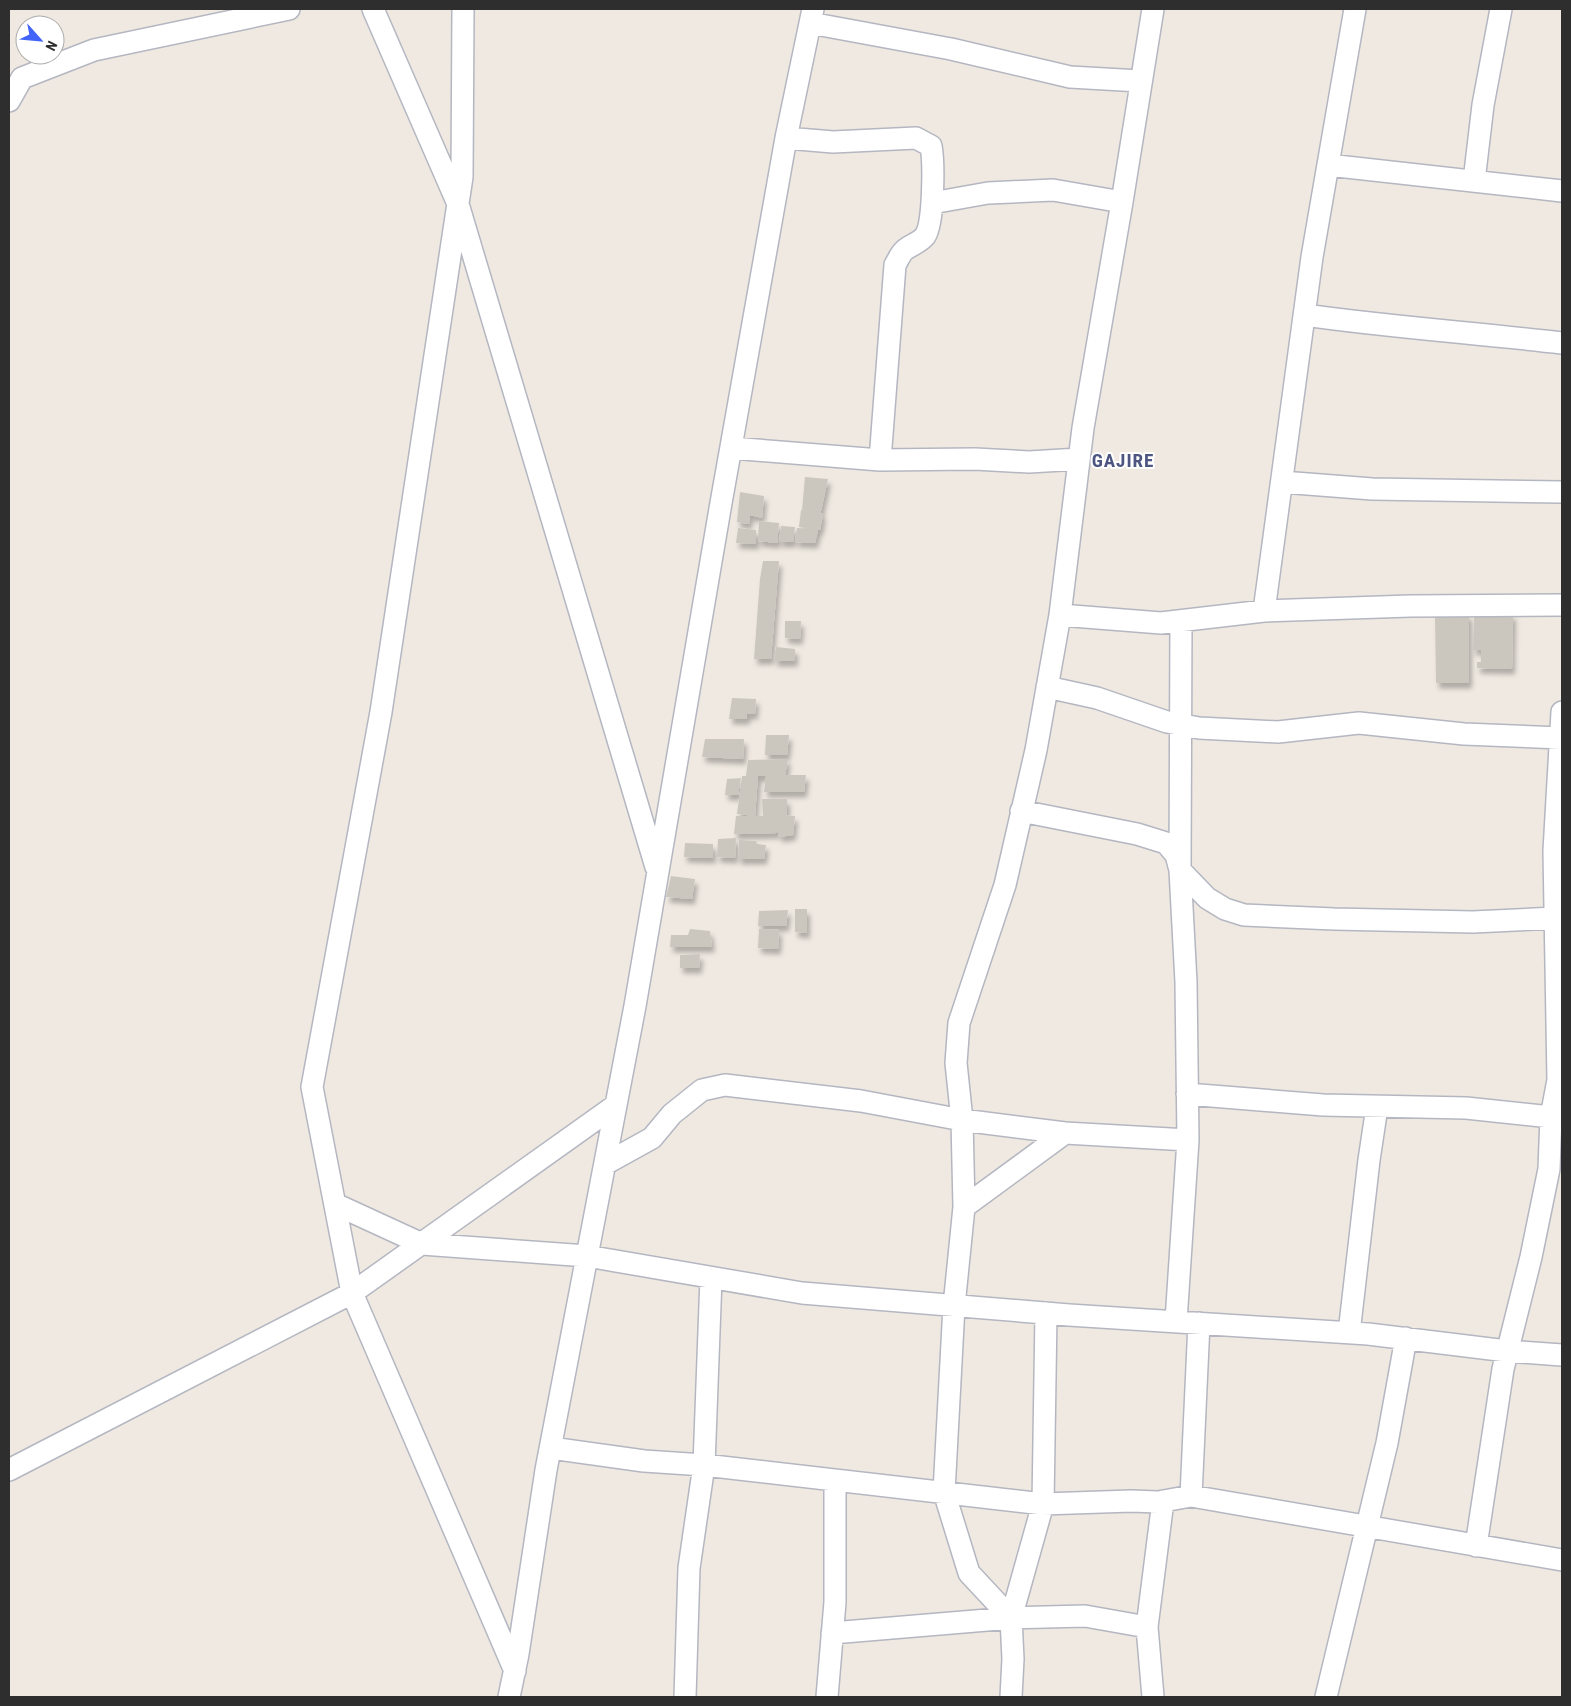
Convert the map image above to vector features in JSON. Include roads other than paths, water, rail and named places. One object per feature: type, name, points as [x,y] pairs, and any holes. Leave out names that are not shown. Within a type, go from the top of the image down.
[{"type":"street","points":[[9,101],[22,78],[94,50],[289,9]]},
{"type":"street","points":[[373,9],[458,204],[658,872]]},
{"type":"street","points":[[463,9],[462,177],[381,712],[312,1087],[352,1294],[515,1670]]},
{"type":"street","points":[[1011,1618],[969,1574],[944,1492],[954,1306],[964,1207],[962,1120],[956,1063],[959,1023],[1005,885],[1036,750],[1060,615],[1083,428],[1153,9]]},
{"type":"street","points":[[1264,611],[1312,257],[1355,9]]},
{"type":"street","points":[[1474,181],[1483,105],[1500,9]]},
{"type":"street","points":[[510,1697],[551,1448],[658,872],[786,138],[812,16],[1070,77],[1140,81]]},
{"type":"street","points":[[786,138],[832,142],[916,138],[931,146],[933,158],[932,203],[927,233],[919,243],[904,250],[895,265],[880,460]]},
{"type":"street","points":[[1328,165],[1562,191]]},
{"type":"street","points":[[932,203],[988,193],[1053,190],[1122,202]]},
{"type":"street","points":[[1304,315],[1562,344]]},
{"type":"street","points":[[731,448],[880,460],[975,459],[1029,462],[1079,459]]},
{"type":"street","points":[[1282,482],[1372,489],[1562,492]]},
{"type":"street","points":[[1060,615],[1161,623],[1264,611],[1410,606],[1562,605]]},
{"type":"street","points":[[1176,1321],[1188,1140],[1186,982],[1180,870],[1181,621]]},
{"type":"street","points":[[1047,687],[1097,698],[1167,722],[1199,728],[1278,732],[1359,723],[1464,734],[1560,738]]},
{"type":"street","points":[[1476,1546],[1503,1369],[1531,1257],[1556,1170],[1551,1117],[1558,1080],[1560,997],[1555,918],[1554,852],[1562,712]]},
{"type":"street","points":[[1021,811],[1137,834],[1166,843],[1176,855],[1180,870],[1207,898],[1225,909],[1244,915],[1256,917],[1473,922],[1555,918]]},
{"type":"street","points":[[605,1164],[652,1138],[672,1114],[702,1090],[725,1085],[861,1101],[962,1120],[1065,1133],[1188,1140]]},
{"type":"street","points":[[1187,1094],[1323,1105],[1466,1108],[1551,1117]]},
{"type":"street","points":[[9,1470],[352,1294],[616,1105]]},
{"type":"street","points":[[1349,1333],[1369,1160],[1378,1107]]},
{"type":"street","points":[[964,1207],[1065,1133]]},
{"type":"street","points":[[335,1204],[422,1244],[587,1256],[802,1293],[1046,1313],[1349,1333],[1507,1351],[1562,1355]]},
{"type":"street","points":[[685,1697],[689,1568],[704,1465],[711,1278]]},
{"type":"street","points":[[1011,1697],[1013,1659],[1011,1618],[1043,1504],[1046,1313]]},
{"type":"street","points":[[1191,1496],[1199,1323]]},
{"type":"street","points":[[1326,1697],[1387,1443],[1406,1338]]},
{"type":"street","points":[[551,1448],[644,1461],[704,1465],[1043,1504],[1163,1501],[1191,1496],[1562,1560]]},
{"type":"street","points":[[827,1697],[835,1602],[835,1480]]},
{"type":"street","points":[[1153,1697],[1147,1627],[1163,1501]]},
{"type":"street","points":[[832,1633],[1011,1618],[1085,1616],[1147,1627]]},
{"type":"district","name":"GAJIRE","points":[[1123,460]]}]
